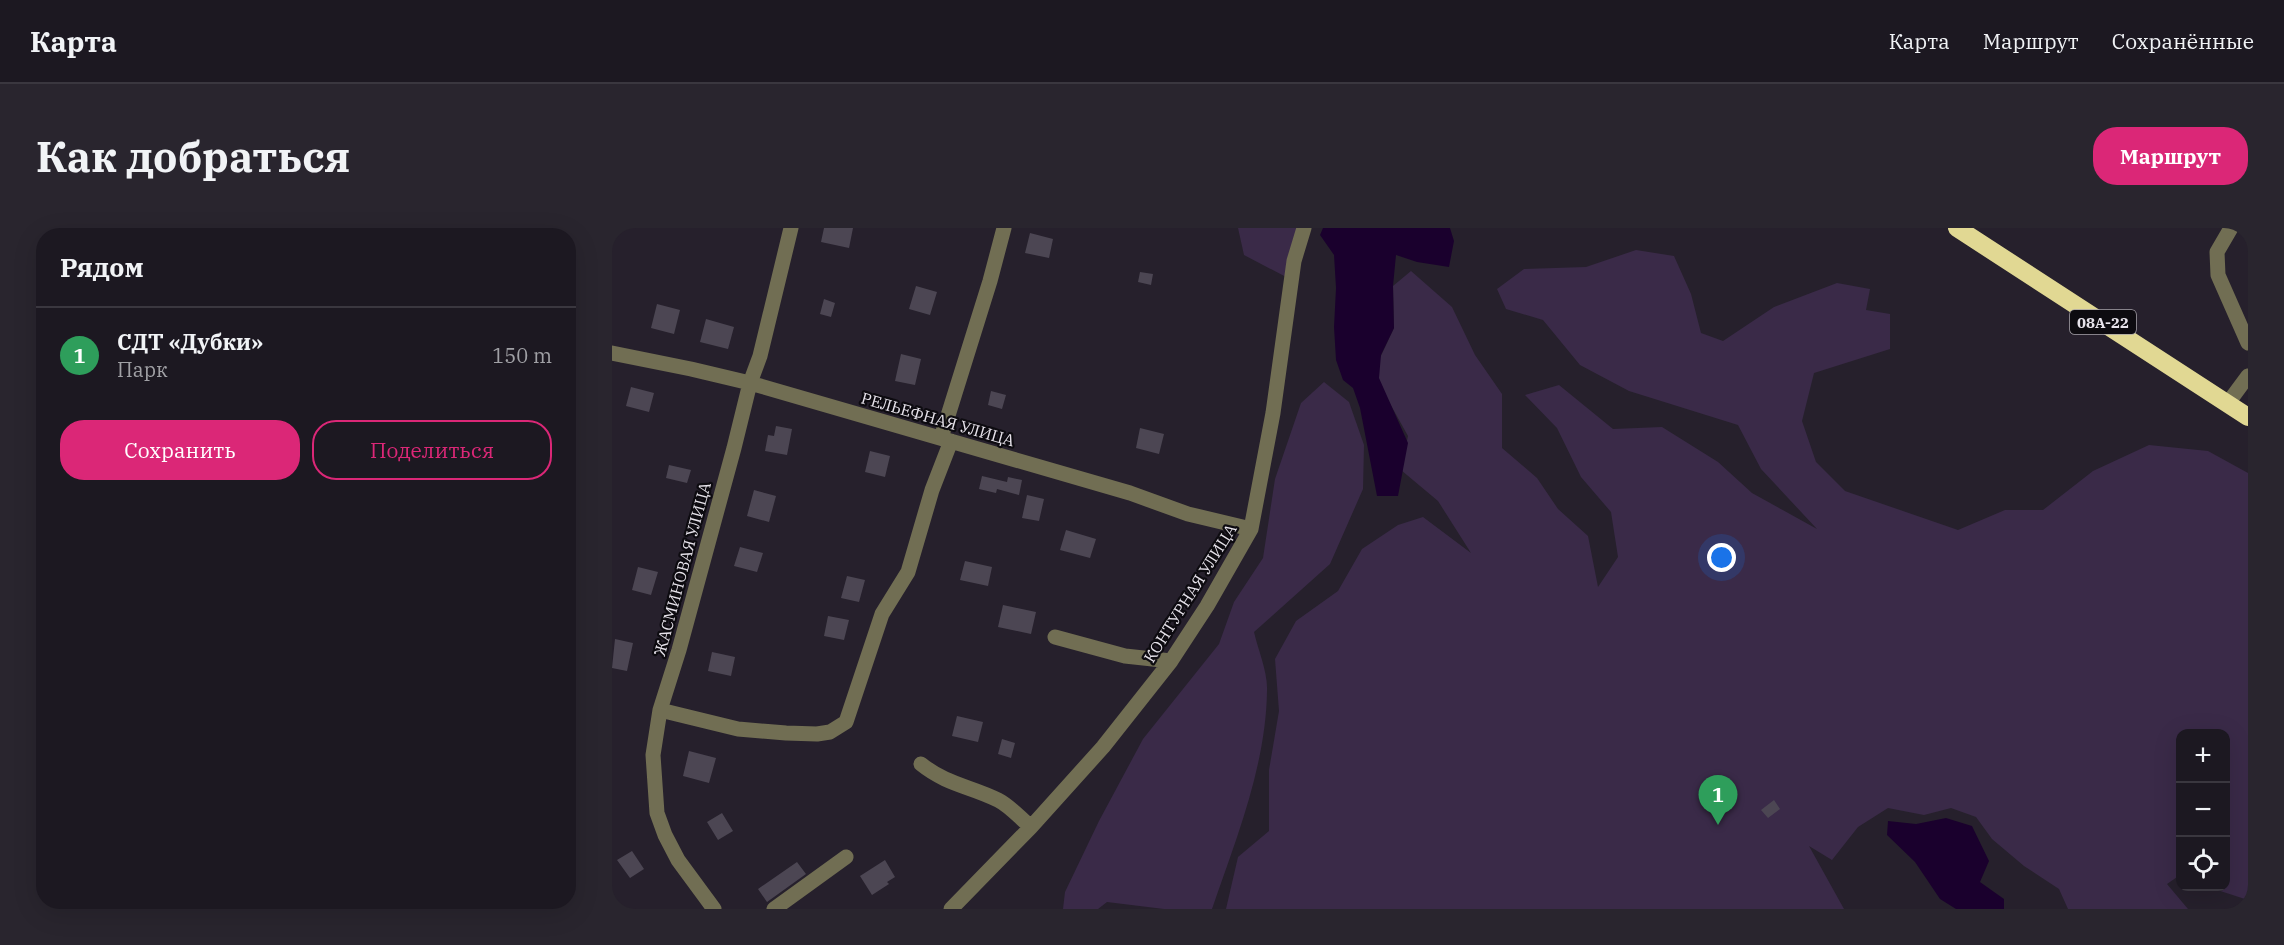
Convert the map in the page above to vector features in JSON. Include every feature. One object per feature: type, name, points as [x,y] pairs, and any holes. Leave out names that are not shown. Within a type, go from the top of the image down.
[{"type":"highway","name":"08А-22","points":[[1957,228],[2248,417]]},
{"type":"street","name":"ЖАСМИНОВАЯ УЛИЦА","points":[[714,909],[678,860],[665,835],[657,813],[653,755],[660,710],[680,650],[750,383],[760,356],[791,228]]},
{"type":"street","points":[[660,710],[738,729],[817,734],[830,732],[846,722],[882,614],[908,572],[1004,228]]},
{"type":"street","name":"КОНТУРНАЯ УЛИЦА","points":[[951,909],[1031,827],[1103,747],[1171,661],[1207,606],[1251,529],[1273,413],[1294,261],[1304,228]]},
{"type":"street","points":[[2231,228],[2217,252],[2218,275],[2248,343]]},
{"type":"street","name":"РЕЛЬЕФНАЯ УЛИЦА","points":[[612,354],[750,383],[1130,493],[1188,514],[1251,529]]},
{"type":"street","points":[[2228,403],[2248,376]]},
{"type":"street","points":[[1055,637],[1125,656],[1171,661]]},
{"type":"street","points":[[921,764],[948,782],[998,800],[1031,827]]},
{"type":"street","points":[[774,909],[846,857]]},
{"type":"shaded area","points":[[1238,228],[1302,228],[1288,278],[1244,255]]},
{"type":"shaded area","points":[[1323,228],[1450,228],[1454,241],[1449,267],[1417,262],[1396,255],[1393,286],[1394,328],[1381,355],[1379,378],[1408,443],[1398,496],[1377,496],[1360,408],[1353,388],[1343,380],[1336,360],[1334,255],[1320,235]]},
{"type":"shaded area","points":[[1636,250],[1674,256],[1691,294],[1701,333],[1723,341],[1774,307],[1837,283],[1870,289],[1866,310],[1890,314],[1890,349],[1814,373],[1802,421],[1816,462],[1845,491],[1958,530],[2005,510],[2043,510],[2093,471],[2149,445],[2208,451],[2248,473],[2248,900],[2220,891],[2230,891],[2230,729],[2176,729],[2176,878],[2167,884],[2188,909],[2068,909],[2059,889],[2024,866],[1992,839],[1976,817],[1951,808],[1924,815],[1888,808],[1858,827],[1832,860],[1809,846],[1844,909],[1226,909],[1238,857],[1269,831],[1269,770],[1279,711],[1275,659],[1296,621],[1338,591],[1362,549],[1398,525],[1423,517],[1471,553],[1438,501],[1401,470],[1408,436],[1373,373],[1394,328],[1393,286],[1411,271],[1452,307],[1475,355],[1502,394],[1502,448],[1537,478],[1558,509],[1588,536],[1598,587],[1618,557],[1611,512],[1581,477],[1557,428],[1525,395],[1559,385],[1613,429],[1662,427],[1718,462],[1752,493],[1817,529],[1761,469],[1738,425],[1629,391],[1580,365],[1543,320],[1506,309],[1497,289],[1524,269],[1586,267]]},
{"type":"shaded area","points":[[1324,382],[1349,402],[1364,445],[1363,489],[1330,564],[1254,632],[1267,684],[1261,747],[1240,829],[1212,909],[1164,909],[1107,902],[1098,909],[1063,909],[1065,892],[1099,821],[1143,739],[1219,644],[1234,602],[1263,558],[1275,479],[1301,403]]},
{"type":"shaded area","points":[[1946,818],[1972,826],[1989,861],[1980,882],[2004,899],[2004,909],[1956,909],[1940,899],[1915,862],[1887,835],[1888,821],[1916,824]]},
{"type":"building","points":[[824,228],[853,228],[849,248],[821,242]]},
{"type":"building","points":[[1030,233],[1053,239],[1049,258],[1025,253]]},
{"type":"building","points":[[1140,272],[1153,274],[1151,285],[1138,282]]},
{"type":"building","points":[[916,286],[937,292],[930,315],[909,309]]},
{"type":"building","points":[[824,299],[835,303],[831,317],[820,314]]},
{"type":"building","points":[[657,304],[680,310],[674,334],[651,328]]},
{"type":"building","points":[[706,319],[734,327],[728,349],[700,342]]},
{"type":"building","points":[[901,354],[921,359],[915,385],[895,381]]},
{"type":"building","points":[[631,387],[654,393],[649,412],[626,406]]},
{"type":"building","points":[[991,391],[1006,395],[1002,409],[988,405]]},
{"type":"building","points":[[776,426],[792,429],[787,455],[765,451],[768,435],[774,436]]},
{"type":"building","points":[[1140,428],[1164,434],[1159,454],[1136,448]]},
{"type":"building","points":[[870,451],[890,456],[885,477],[865,472]]},
{"type":"building","points":[[669,465],[691,470],[687,483],[666,478]]},
{"type":"building","points":[[982,476],[1007,482],[1008,477],[1022,480],[1019,495],[997,489],[996,493],[979,489]]},
{"type":"building","points":[[754,490],[776,496],[769,522],[747,516]]},
{"type":"building","points":[[1027,495],[1044,499],[1039,521],[1022,518]]},
{"type":"building","points":[[1066,530],[1096,539],[1090,558],[1060,550]]},
{"type":"building","points":[[740,547],[763,553],[757,572],[734,566]]},
{"type":"building","points":[[965,561],[992,567],[988,586],[960,580]]},
{"type":"building","points":[[638,567],[658,572],[651,595],[632,590]]},
{"type":"building","points":[[847,576],[865,580],[859,602],[841,598]]},
{"type":"building","points":[[1003,605],[1036,612],[1031,634],[998,627]]},
{"type":"building","points":[[828,616],[849,620],[844,640],[824,636]]},
{"type":"building","points":[[615,639],[633,643],[627,671],[612,668]]},
{"type":"building","points":[[712,652],[735,657],[731,676],[708,671]]},
{"type":"building","points":[[957,716],[983,722],[978,742],[952,736]]},
{"type":"building","points":[[1002,739],[1015,743],[1011,758],[998,754]]},
{"type":"building","points":[[689,751],[716,758],[709,783],[683,776]]},
{"type":"building","points":[[1774,800],[1780,809],[1768,818],[1761,810]]},
{"type":"building","points":[[722,813],[733,831],[718,840],[707,822]]},
{"type":"building","points":[[632,851],[644,869],[630,878],[617,860]]},
{"type":"building","points":[[885,860],[895,877],[887,882],[889,884],[872,895],[860,876]]},
{"type":"building","points":[[797,862],[806,874],[767,902],[758,889]]},
{"type":"place","name":"СДТ «Дубки»","points":[[1718,825]]}]
